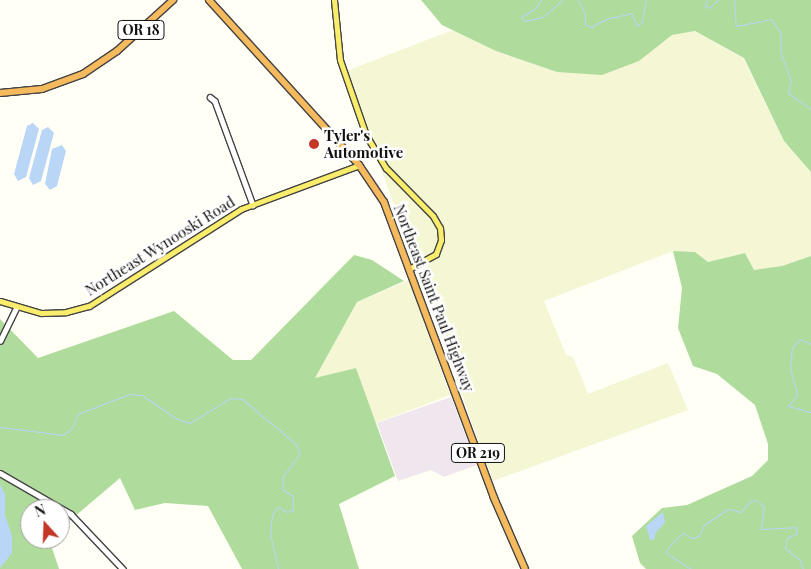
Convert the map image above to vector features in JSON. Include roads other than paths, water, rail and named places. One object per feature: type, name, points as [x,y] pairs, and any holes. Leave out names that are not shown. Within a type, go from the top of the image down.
[{"type":"highway","name":"OR 18","points":[[0,93],[42,89],[83,74],[117,52],[173,0]]},
{"type":"highway","name":"Northeast Saint Paul Highway","points":[[208,0],[359,165],[384,202],[411,268],[494,498],[525,569]]},
{"type":"main road","points":[[334,0],[340,60],[372,146],[386,168],[433,216],[440,228],[441,240],[436,254],[411,268]]},
{"type":"main road","name":"Northeast Wynooski Road","points":[[0,301],[16,308],[55,313],[89,306],[225,219],[253,205],[359,165]]},
{"type":"street","points":[[210,97],[216,101],[253,205]]},
{"type":"street","points":[[0,341],[16,308]]},
{"type":"street","points":[[0,473],[71,514],[123,569]]},
{"type":"water","points":[[33,123],[39,129],[26,177],[18,181],[14,174],[27,126]]},
{"type":"water","points":[[48,127],[54,133],[41,181],[33,185],[29,178],[42,130]]},
{"type":"water","points":[[62,145],[66,151],[57,186],[50,190],[45,184],[52,149]]},
{"type":"water","points":[[0,484],[5,495],[5,515],[12,536],[12,553],[0,568]]},
{"type":"water","points":[[663,512],[665,522],[655,534],[655,539],[650,540],[646,526]]},
{"type":"waterway","points":[[541,0],[536,8],[521,17],[524,21],[543,17],[562,0]]},
{"type":"waterway","points":[[578,0],[585,13],[585,24],[591,27],[606,19],[631,13],[637,26],[642,22],[646,0]]},
{"type":"waterway","points":[[707,0],[705,6],[709,8],[718,0]]},
{"type":"waterway","points":[[734,0],[736,26],[771,19],[781,34],[780,51],[791,81],[788,93],[811,109]]},
{"type":"waterway","points":[[811,344],[800,339],[792,348],[790,368],[797,395],[788,406],[811,412]]},
{"type":"waterway","points":[[0,427],[63,435],[72,428],[78,414],[129,394],[142,395],[177,419],[189,423],[231,398],[242,399],[295,443],[300,453],[283,476],[282,489],[293,496],[293,510],[287,512],[277,507],[272,515],[270,534],[278,569]]},
{"type":"waterway","points":[[691,569],[666,553],[668,547],[683,533],[692,538],[699,536],[704,525],[728,509],[741,512],[750,501],[757,500],[764,507],[761,529],[796,527],[797,533],[787,538],[785,548],[800,560],[803,569]]},
{"type":"place","name":"Tyler's Automotive","points":[[314,144]]}]
